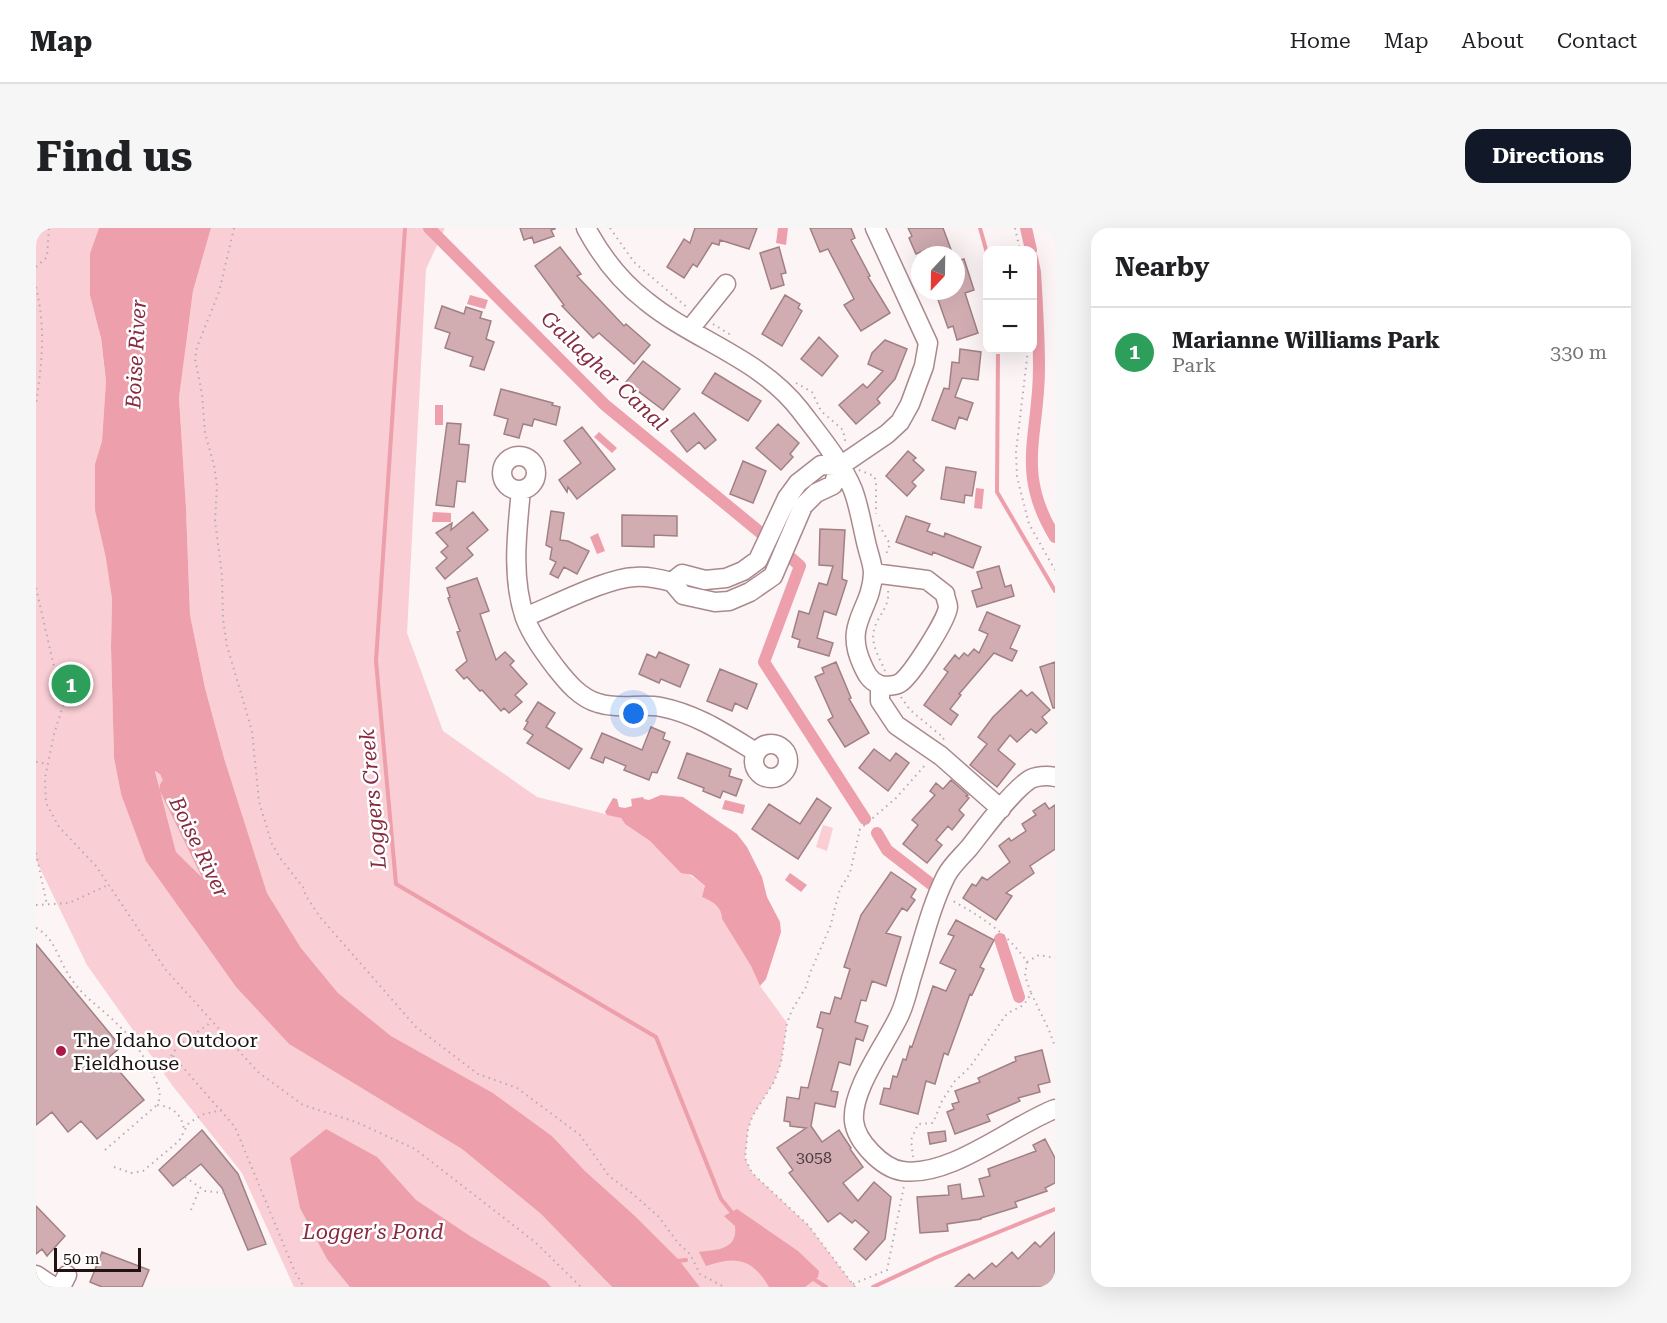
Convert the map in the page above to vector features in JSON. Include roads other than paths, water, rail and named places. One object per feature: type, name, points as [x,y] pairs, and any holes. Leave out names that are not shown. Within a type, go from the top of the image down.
[{"type":"street","points":[[586,228],[600,253],[626,284],[657,309],[691,320],[774,382],[793,401],[840,466],[849,480],[858,504],[878,568],[857,622],[854,640],[856,653],[867,677],[898,685],[909,675],[944,620],[948,607],[945,594],[927,580],[878,568]]},
{"type":"street","points":[[525,617],[614,581],[646,577],[672,582],[682,574],[705,580],[726,578],[743,571],[758,560],[787,498],[798,483],[820,465],[840,466],[887,434],[900,422],[910,404],[924,366],[928,343],[875,228]]},
{"type":"street","points":[[691,320],[726,284]]},
{"type":"street","points":[[521,490],[515,558],[518,587],[525,617],[539,646],[563,676],[584,697],[609,706],[660,707],[700,719],[756,752]]},
{"type":"street","points":[[883,681],[880,701],[896,725],[935,751],[1001,809]]},
{"type":"street","points":[[1052,776],[1030,778],[947,873],[901,1011],[861,1085],[855,1101],[854,1122],[864,1143],[889,1166],[901,1171],[932,1170],[991,1144],[1035,1117],[1055,1109]]},
{"type":"street","points":[[36,1275],[61,1283]]},
{"type":"water","points":[[99,228],[211,228],[193,291],[179,398],[190,615],[205,688],[224,758],[267,893],[301,948],[338,993],[391,1036],[493,1093],[552,1136],[585,1171],[679,1260],[700,1287],[612,1287],[541,1214],[462,1149],[289,1044],[236,987],[146,861],[121,794],[114,758],[112,599],[95,510],[95,464],[102,441],[106,381],[101,338],[90,295],[90,253]],"holes":[[[155,771],[160,774],[171,798],[196,831],[216,865],[225,894],[219,894],[176,852]]]},
{"type":"water","points":[[778,228],[788,228],[786,245],[776,243]]},
{"type":"water","points":[[470,295],[488,300],[485,309],[467,304]]},
{"type":"water","points":[[435,405],[443,405],[443,425],[435,425]]},
{"type":"water","points":[[599,432],[617,448],[612,453],[594,437]]},
{"type":"water","points":[[976,488],[984,489],[982,509],[974,508]]},
{"type":"water","points":[[433,512],[451,513],[451,522],[432,522]]},
{"type":"water","points":[[598,533],[605,551],[597,554],[590,537]]},
{"type":"water","points":[[661,795],[683,797],[737,834],[747,847],[762,877],[767,897],[780,922],[781,932],[766,979],[760,986],[718,908],[702,897],[705,886],[692,875],[681,873],[650,841],[625,824],[621,818],[607,815],[605,812],[613,798],[617,799],[619,807],[625,808],[632,806],[631,799],[643,797],[649,800]]},
{"type":"water","points":[[725,800],[745,805],[743,814],[722,809]]},
{"type":"water","points":[[790,873],[807,885],[801,892],[785,880]]},
{"type":"water","name":"Logger's Pond","points":[[326,1129],[377,1157],[416,1200],[470,1236],[546,1281],[551,1287],[350,1287],[327,1259],[300,1208],[290,1158]]},
{"type":"water","points":[[737,1209],[798,1251],[819,1271],[818,1277],[805,1287],[769,1287],[756,1270],[742,1262],[726,1261],[706,1266],[699,1252],[719,1249],[730,1244],[735,1234],[735,1226],[724,1216]]},
{"type":"waterway","name":"Loggers Creek","points":[[405,228],[376,661],[396,884],[656,1037],[721,1199],[734,1215]]},
{"type":"waterway","name":"Gallagher Canal","points":[[429,228],[605,405],[761,533]]},
{"type":"waterway","points":[[980,228],[985,246]]},
{"type":"waterway","points":[[1026,228],[1030,246]]},
{"type":"waterway","points":[[1036,300],[1039,368],[1032,473],[1043,514],[1055,537]]},
{"type":"waterway","points":[[998,354],[997,492],[1055,591]]},
{"type":"waterway","name":"Gallagher Canal","points":[[791,558],[800,566],[764,662],[865,819]]},
{"type":"waterway","name":"Boise River","points":[[170,788],[234,919]]},
{"type":"waterway","name":"Gallagher Canal","points":[[877,833],[887,850],[931,884]]},
{"type":"waterway","name":"Gallagher Canal","points":[[1000,939],[1019,997]]},
{"type":"waterway","points":[[873,1287],[937,1257],[1055,1209]]},
{"type":"waterway","points":[[677,1261],[686,1260]]},
{"type":"waterway","name":"Loggers Creek","points":[[812,1278],[826,1287]]},
{"type":"place","name":"Marianne Williams Park","points":[[71,684]]},
{"type":"place","name":"The Idaho Outdoor Fieldhouse","points":[[61,1051]]}]
